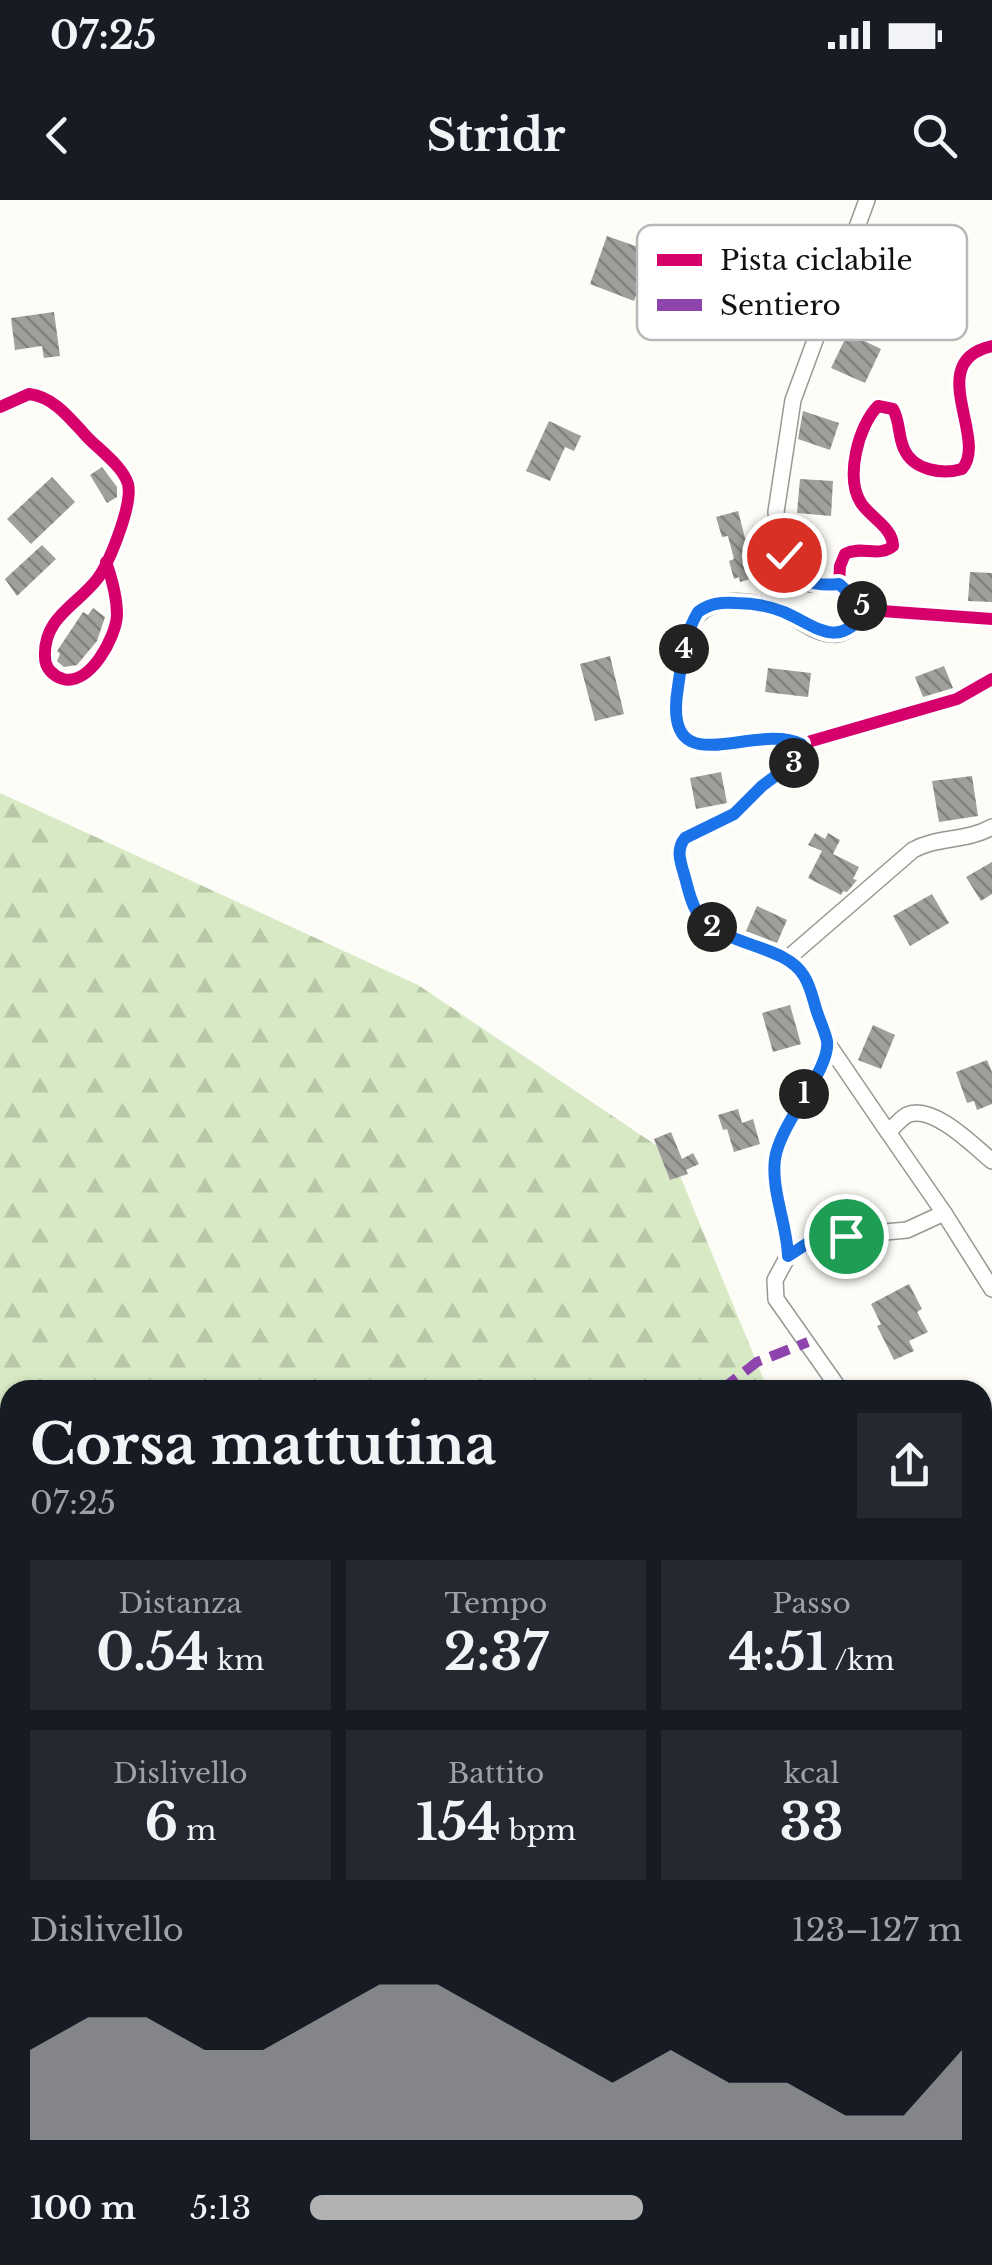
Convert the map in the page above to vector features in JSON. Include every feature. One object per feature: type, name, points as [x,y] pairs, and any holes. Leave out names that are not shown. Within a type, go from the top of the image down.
[{"type":"street","points":[[858,225],[867,200]]},
{"type":"street","points":[[815,340],[793,400],[776,512],[780,546],[795,573],[816,586],[839,584],[868,610],[992,619]]},
{"type":"street","points":[[839,584],[845,554],[853,550],[886,551],[893,546],[892,535],[866,509],[854,486],[858,451],[870,415],[878,406],[893,409],[904,448],[915,463],[937,470],[962,469],[970,450],[960,407],[961,374],[976,351],[992,346]]},
{"type":"street","points":[[0,407],[25,394],[47,399],[125,477],[129,487],[128,506],[96,581],[61,613],[49,635],[45,662],[60,678],[72,680],[84,675],[113,633],[116,604],[106,562]]},
{"type":"street","points":[[868,610],[857,623],[839,634],[820,632],[776,609],[719,602],[705,607],[692,623],[674,705],[680,734],[710,745],[784,738],[801,744],[957,699],[992,679]]},
{"type":"street","points":[[801,744],[800,756],[792,765],[762,786],[734,814],[685,838],[680,849],[690,892],[702,918],[731,938],[787,959],[801,972],[828,1044],[992,1288]]},
{"type":"street","points":[[787,959],[913,850],[930,842],[966,839],[992,828]]},
{"type":"street","points":[[788,1256],[776,1188],[776,1154],[828,1044]]},
{"type":"street","points":[[888,1132],[910,1114],[927,1115],[946,1124],[992,1161]]},
{"type":"street","points":[[833,1380],[774,1294],[775,1280],[788,1256],[819,1238],[899,1232],[944,1213]]},
{"type":"green space","points":[[0,793],[418,985],[672,1156],[764,1380],[0,1380]]},
{"type":"building","points":[[607,236],[637,247],[634,301],[590,284]]},
{"type":"building","points":[[54,312],[60,356],[44,358],[42,346],[15,350],[11,318]]},
{"type":"building","points":[[845,340],[862,340],[881,349],[865,383],[831,368]]},
{"type":"building","points":[[803,411],[839,423],[830,450],[798,439]]},
{"type":"building","points":[[549,421],[581,436],[574,451],[565,447],[550,481],[526,471]]},
{"type":"building","points":[[102,467],[117,487],[117,497],[107,503],[90,475]]},
{"type":"building","points":[[52,477],[75,502],[31,544],[7,519]]},
{"type":"building","points":[[800,479],[833,481],[831,516],[797,513]]},
{"type":"building","points":[[738,511],[745,538],[750,536],[758,563],[750,565],[754,578],[740,582],[739,577],[734,579],[729,561],[734,559],[728,536],[722,537],[716,517]]},
{"type":"building","points":[[42,545],[56,559],[17,596],[5,579]]},
{"type":"building","points":[[970,572],[992,573],[992,602],[968,601]]},
{"type":"building","points":[[93,608],[105,617],[97,641],[77,665],[64,667],[57,661],[57,651],[83,612],[88,615]]},
{"type":"building","points":[[610,656],[624,714],[595,721],[580,664]]},
{"type":"building","points":[[944,666],[953,688],[923,697],[915,677]]},
{"type":"building","points":[[768,668],[811,673],[808,697],[765,692]]},
{"type":"building","points":[[721,772],[727,803],[696,809],[690,778]]},
{"type":"building","points":[[972,776],[978,816],[939,822],[932,781]]},
{"type":"building","points":[[815,833],[825,839],[828,833],[840,840],[833,854],[859,867],[853,879],[857,880],[841,895],[808,878],[822,851],[808,845]]},
{"type":"building","points":[[992,862],[992,894],[981,901],[966,877]]},
{"type":"building","points":[[932,894],[949,923],[910,946],[893,916]]},
{"type":"building","points":[[757,906],[787,920],[777,943],[746,931]]},
{"type":"building","points":[[790,1005],[801,1044],[773,1052],[762,1013]]},
{"type":"building","points":[[873,1025],[895,1035],[881,1069],[858,1060]]},
{"type":"building","points":[[987,1060],[992,1072],[992,1104],[977,1110],[974,1101],[967,1103],[956,1072]]},
{"type":"building","points":[[738,1109],[742,1123],[753,1119],[760,1144],[734,1152],[718,1115]]},
{"type":"building","points":[[671,1132],[682,1159],[693,1153],[699,1164],[686,1170],[688,1174],[670,1180],[654,1139]]},
{"type":"building","points":[[909,1284],[928,1332],[909,1341],[914,1351],[894,1360],[871,1304]]},
{"type":"marked path","points":[[734,1380],[757,1362],[808,1342]]},
{"type":"cycle path","points":[[992,346],[972,354],[962,367],[959,384],[968,439],[968,456],[962,469],[937,471],[914,462],[904,449],[893,409],[878,406],[871,415],[856,453],[856,492],[861,503],[886,528],[893,546],[882,551],[845,554],[839,585],[868,610],[992,619]]},
{"type":"cycle path","points":[[0,407],[29,394],[47,400],[111,460],[128,484],[124,518],[114,546],[108,559],[103,570],[63,613],[46,643],[45,661],[59,678],[73,679],[92,668],[112,635],[117,608],[114,588],[108,568],[106,562]]},
{"type":"cycle path","points":[[788,1256],[775,1183],[775,1159],[786,1129],[826,1053],[824,1027],[808,983],[798,968],[731,938],[700,911],[683,872],[680,844],[735,814],[761,786],[797,760],[801,744],[957,699],[992,679]]},
{"type":"route","points":[[784,555],[806,582],[820,586],[839,584],[868,610],[852,627],[834,634],[820,632],[776,609],[751,604],[719,602],[698,612],[686,638],[674,705],[675,722],[683,738],[710,745],[784,738],[801,744],[802,750],[792,765],[762,786],[734,814],[685,838],[680,844],[680,855],[694,906],[702,918],[731,938],[787,959],[808,985],[828,1044],[815,1077],[782,1136],[775,1164],[776,1188],[788,1256],[811,1241],[846,1236]]}]
